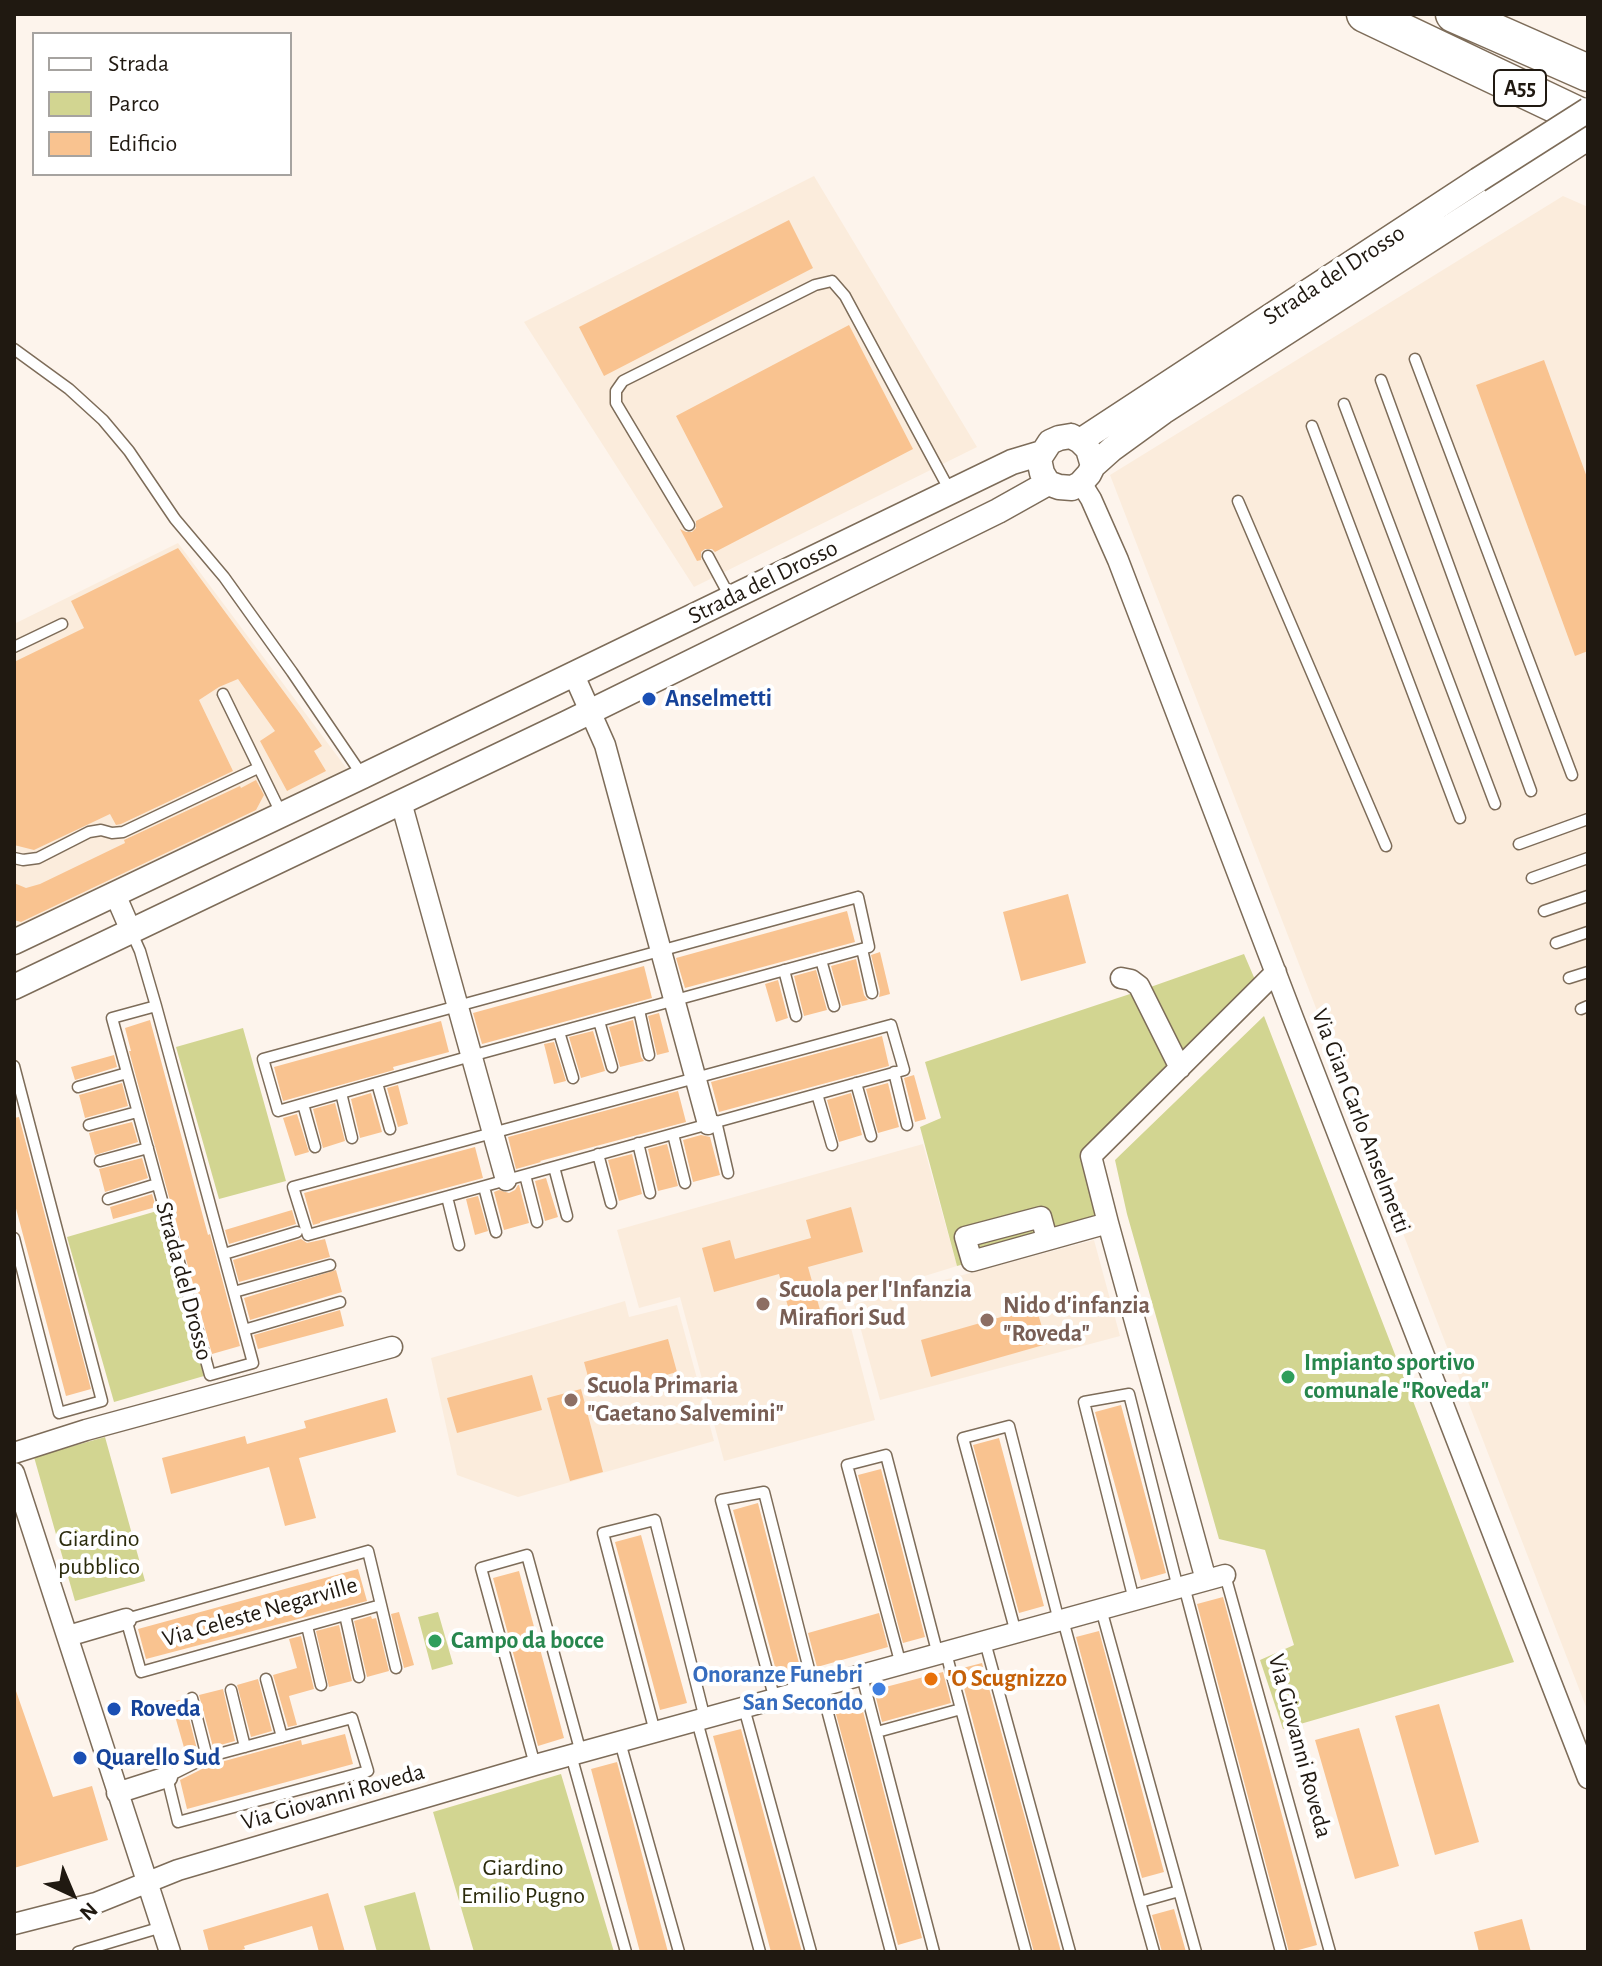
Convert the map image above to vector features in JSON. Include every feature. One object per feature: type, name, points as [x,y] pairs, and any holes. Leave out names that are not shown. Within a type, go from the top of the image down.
[{"type":"highway","name":"A55","points":[[1365,14],[1588,120]]},
{"type":"highway","name":"A55","points":[[1454,14],[1588,73]]},
{"type":"highway","points":[[1533,50],[1588,65]]},
{"type":"street","name":"Strada del Drosso","points":[[1080,441],[1588,110]]},
{"type":"street","name":"Strada del Drosso","points":[[1087,474],[1112,449],[1163,412],[1588,138]]},
{"type":"street","points":[[1071,436],[1080,441],[1088,449],[1087,474],[1072,488],[1048,483],[1039,459],[1050,442],[1071,436]]},
{"type":"street","name":"Strada del Drosso","points":[[14,942],[950,491],[1012,462],[1042,453]]},
{"type":"street","name":"Via Gian Carlo Anselmetti","points":[[1087,474],[1091,499],[1118,560],[1588,1778]]},
{"type":"street","name":"Strada del Drosso","points":[[14,987],[591,711],[998,511],[1048,483]]},
{"type":"street","points":[[573,673],[605,745],[696,1077],[712,1122]]},
{"type":"street","points":[[401,802],[492,1132],[516,1178]]},
{"type":"street","name":"Strada del Drosso","points":[[115,894],[131,931]]},
{"type":"street","name":"Via Giovanni Roveda","points":[[14,1924],[96,1903],[178,1870],[279,1839],[535,1765],[1216,1577],[1108,1223],[1091,1156],[1276,972]]},
{"type":"street","points":[[1121,978],[1139,986],[1180,1068]]},
{"type":"street","points":[[1047,1239],[1108,1223]]},
{"type":"street","points":[[14,1453],[86,1430],[392,1347]]},
{"type":"street","points":[[14,1473],[170,1952]]},
{"type":"street","name":"Via Celeste Negarville","points":[[68,1636],[126,1619]]},
{"type":"street","points":[[117,1793],[167,1777]]},
{"type":"lane","points":[[689,525],[616,403],[616,391],[623,381],[815,285],[832,281],[845,296],[950,491]]},
{"type":"lane","points":[[14,349],[69,389],[103,420],[129,451],[175,519],[233,589],[363,776]]},
{"type":"lane","points":[[1415,359],[1572,775]]},
{"type":"lane","points":[[1381,380],[1531,791]]},
{"type":"lane","points":[[1344,404],[1495,804]]},
{"type":"lane","points":[[1312,426],[1460,818]]},
{"type":"lane","points":[[1238,501],[1386,846]]},
{"type":"lane","points":[[708,556],[730,598]]},
{"type":"lane","points":[[14,647],[62,624]]},
{"type":"lane","points":[[223,694],[282,815]]},
{"type":"lane","points":[[14,858],[38,858],[89,832],[123,832],[258,768]]},
{"type":"lane","points":[[1519,844],[1588,819]]},
{"type":"lane","points":[[1532,878],[1588,858]]},
{"type":"lane","points":[[1544,911],[1588,896]]},
{"type":"lane","points":[[858,897],[869,947],[278,1111],[263,1059],[661,950],[858,897]]},
{"type":"lane","name":"Strada del Drosso","points":[[131,931],[156,1006],[253,1363],[210,1375],[112,1018],[156,1006]]},
{"type":"lane","points":[[1556,943],[1588,932]]},
{"type":"lane","points":[[862,949],[872,993]]},
{"type":"lane","points":[[821,960],[834,1006]]},
{"type":"lane","points":[[784,970],[796,1016]]},
{"type":"lane","points":[[1569,978],[1588,972]]},
{"type":"lane","points":[[639,1010],[649,1055]]},
{"type":"lane","points":[[599,1021],[612,1067]]},
{"type":"lane","points":[[891,1025],[904,1070],[308,1235],[293,1187],[696,1077],[891,1025]]},
{"type":"lane","points":[[559,1032],[573,1078]]},
{"type":"lane","points":[[14,1066],[102,1401],[59,1413],[14,1238]]},
{"type":"lane","points":[[894,1072],[907,1125]]},
{"type":"lane","points":[[78,1087],[127,1073]]},
{"type":"lane","points":[[377,1083],[390,1129]]},
{"type":"lane","points":[[856,1083],[871,1136]]},
{"type":"lane","points":[[341,1093],[352,1138]]},
{"type":"lane","points":[[817,1094],[832,1145]]},
{"type":"lane","points":[[303,1104],[315,1147]]},
{"type":"lane","points":[[89,1125],[137,1112]]},
{"type":"lane","points":[[712,1122],[728,1173]]},
{"type":"lane","points":[[673,1134],[685,1183]]},
{"type":"lane","points":[[638,1143],[650,1193]]},
{"type":"lane","points":[[100,1161],[148,1148]]},
{"type":"lane","points":[[598,1154],[611,1203]]},
{"type":"lane","points":[[554,1167],[567,1216]]},
{"type":"lane","points":[[516,1178],[537,1222]]},
{"type":"lane","points":[[108,1199],[157,1184]]},
{"type":"lane","points":[[484,1187],[496,1232]]},
{"type":"lane","points":[[447,1197],[459,1245]]},
{"type":"lane","points":[[224,1254],[297,1232]]},
{"type":"lane","points":[[234,1292],[330,1265]]},
{"type":"lane","points":[[244,1330],[340,1302]]},
{"type":"lane","points":[[1134,1600],[1084,1402],[1129,1394],[1281,1952]]},
{"type":"lane","points":[[1016,1633],[963,1438],[1009,1426],[1154,1952]]},
{"type":"lane","points":[[901,1665],[847,1465],[886,1455],[942,1654],[961,1709],[1026,1952]]},
{"type":"lane","points":[[775,1700],[721,1500],[764,1492],[891,1952]]},
{"type":"lane","points":[[655,1732],[603,1533],[655,1520],[701,1720],[760,1952]]},
{"type":"lane","name":"Via Celeste Negarville","points":[[368,1551],[381,1605],[345,1615],[141,1672],[126,1619],[368,1551]]},
{"type":"lane","points":[[535,1765],[481,1568],[527,1555],[626,1952]]},
{"type":"lane","name":"Via Giovanni Roveda","points":[[1216,1577],[1327,1951]]},
{"type":"lane","points":[[381,1605],[396,1668]]},
{"type":"lane","points":[[1101,1609],[1196,1952]]},
{"type":"lane","points":[[345,1615],[359,1677]]},
{"type":"lane","points":[[307,1626],[321,1685]]},
{"type":"lane","points":[[985,1642],[1070,1952]]},
{"type":"lane","points":[[862,1676],[933,1952]]},
{"type":"lane","points":[[266,1679],[282,1737]]},
{"type":"lane","points":[[231,1690],[245,1747]]},
{"type":"lane","points":[[192,1698],[207,1757]]},
{"type":"lane","points":[[744,1708],[811,1952]]},
{"type":"lane","points":[[877,1732],[961,1709]]},
{"type":"lane","points":[[352,1718],[368,1771],[178,1822],[167,1777],[207,1757],[245,1747],[352,1718]]},
{"type":"lane","points":[[620,1742],[679,1952]]},
{"type":"lane","points":[[1140,1902],[1179,1891]]},
{"type":"lane","points":[[78,1952],[162,1927]]},
{"type":"shaded area","points":[[814,176],[977,447],[694,587],[524,322]]},
{"type":"shaded area","points":[[1563,196],[1588,207],[1588,1712],[1110,475]]},
{"type":"shaded area","points":[[178,543],[347,769],[23,929],[14,930],[14,624]]},
{"type":"shaded area","name":"Scuola per l'Infanzia Mirafiori Sud","points":[[923,1144],[957,1266],[844,1301],[875,1420],[724,1461],[680,1297],[639,1308],[617,1230]]},
{"type":"shaded area","name":"Nido d'infanzia \"Roveda\"","points":[[1094,1240],[1120,1336],[880,1400],[854,1304]]},
{"type":"shaded area","name":"Scuola Primaria \"Gaetano Salvemini\"","points":[[625,1301],[629,1317],[677,1305],[714,1441],[518,1497],[457,1475],[431,1358]]},
{"type":"green space","points":[[1244,954],[1256,982],[1082,1154],[1099,1225],[957,1266],[920,1127],[941,1118],[925,1062]]},
{"type":"green space","name":"Impianto sportivo comunale \"Roveda\"","points":[[1264,1016],[1514,1662],[1283,1729],[1260,1660],[1294,1645],[1265,1550],[1219,1539],[1127,1214],[1115,1160]]},
{"type":"green space","points":[[243,1028],[286,1181],[219,1199],[176,1047]]},
{"type":"green space","points":[[157,1211],[204,1376],[114,1402],[67,1237]]},
{"type":"green space","name":"Giardino pubblico","points":[[105,1437],[145,1581],[75,1601],[34,1457]]},
{"type":"green space","name":"Campo da bocce","points":[[438,1612],[453,1664],[432,1670],[418,1617]]},
{"type":"green space","name":"Giardino Emilio Pugno","points":[[561,1774],[614,1952],[474,1952],[433,1812]]},
{"type":"green space","points":[[415,1892],[431,1952],[377,1952],[364,1906]]},
{"type":"building","points":[[789,220],[813,268],[604,376],[579,327]]},
{"type":"building","points":[[849,325],[913,449],[715,552],[705,549],[701,552],[701,560],[697,561],[680,529],[692,532],[696,521],[723,507],[676,416]]},
{"type":"building","points":[[1544,360],[1588,480],[1588,651],[1575,656],[1476,385]]},
{"type":"building","points":[[178,548],[322,746],[314,751],[326,771],[287,791],[260,741],[275,731],[238,679],[199,700],[233,771],[121,824],[116,825],[110,814],[34,850],[14,845],[14,662],[84,628],[71,601]]},
{"type":"building","points":[[256,780],[264,795],[256,810],[21,922],[14,920],[14,883],[26,888],[40,884],[125,843],[124,840]]},
{"type":"building","points":[[1068,894],[1086,963],[1021,981],[1003,912]]},
{"type":"building","points":[[847,911],[855,942],[685,988],[676,958]]},
{"type":"building","points":[[880,952],[890,994],[879,997],[871,955]]},
{"type":"building","points":[[856,959],[864,995],[868,1000],[842,1006],[831,966]]},
{"type":"building","points":[[644,966],[652,998],[482,1044],[473,1013]]},
{"type":"building","points":[[816,970],[827,1010],[804,1016],[794,976]]},
{"type":"building","points":[[778,980],[788,1018],[776,1022],[765,984]]},
{"type":"building","points":[[659,1013],[669,1052],[657,1055],[648,1016]]},
{"type":"building","points":[[150,1020],[240,1346],[212,1354],[129,1051],[125,1028]]},
{"type":"building","points":[[633,1020],[644,1061],[620,1067],[609,1027]]},
{"type":"building","points":[[441,1021],[449,1052],[283,1101],[274,1067]]},
{"type":"building","points":[[593,1031],[605,1071],[581,1078],[569,1037]]},
{"type":"building","points":[[882,1036],[889,1066],[719,1112],[711,1082]]},
{"type":"building","points":[[554,1042],[566,1081],[554,1084],[544,1044]]},
{"type":"building","points":[[114,1055],[117,1067],[75,1080],[71,1067]]},
{"type":"building","points":[[914,1075],[926,1119],[915,1122],[904,1078]]},
{"type":"building","points":[[122,1083],[128,1106],[85,1118],[79,1095]]},
{"type":"building","points":[[888,1083],[899,1127],[878,1133],[866,1089]]},
{"type":"building","points":[[398,1085],[408,1124],[398,1127],[387,1088]]},
{"type":"building","points":[[678,1091],[686,1122],[516,1169],[508,1137]]},
{"type":"building","points":[[371,1093],[382,1132],[360,1138],[351,1099]]},
{"type":"building","points":[[851,1093],[862,1135],[839,1142],[827,1100]]},
{"type":"building","points":[[335,1103],[345,1141],[323,1148],[313,1109]]},
{"type":"building","points":[[297,1114],[309,1152],[295,1156],[283,1118]]},
{"type":"building","points":[[19,1117],[91,1389],[66,1396],[14,1201],[14,1118]]},
{"type":"building","points":[[132,1122],[138,1142],[95,1155],[89,1133]]},
{"type":"building","points":[[701,1135],[710,1137],[720,1175],[693,1182],[683,1140]]},
{"type":"building","points":[[667,1144],[678,1186],[658,1191],[648,1149]]},
{"type":"building","points":[[475,1147],[483,1178],[313,1225],[304,1193]]},
{"type":"building","points":[[632,1154],[642,1194],[619,1201],[608,1160]]},
{"type":"building","points":[[142,1158],[148,1178],[105,1192],[99,1169]]},
{"type":"building","points":[[546,1178],[558,1217],[545,1221],[535,1181]]},
{"type":"building","points":[[518,1185],[529,1223],[504,1230],[494,1192],[509,1193]]},
{"type":"building","points":[[152,1194],[156,1207],[113,1219],[110,1207]]},
{"type":"building","points":[[478,1196],[488,1231],[475,1235],[466,1199]]},
{"type":"building","points":[[851,1207],[863,1252],[808,1267],[822,1317],[793,1325],[779,1274],[714,1292],[702,1248],[730,1240],[735,1259],[811,1238],[806,1220]]},
{"type":"building","points":[[292,1210],[296,1224],[229,1244],[225,1230]]},
{"type":"building","points":[[301,1239],[307,1243],[325,1239],[330,1257],[239,1282],[233,1260]]},
{"type":"building","points":[[336,1270],[342,1292],[250,1320],[244,1298]]},
{"type":"building","points":[[1036,1307],[1047,1344],[931,1377],[921,1340]]},
{"type":"building","points":[[340,1310],[344,1326],[258,1349],[254,1335]]},
{"type":"building","points":[[668,1339],[677,1372],[593,1395],[584,1362]]},
{"type":"building","points":[[532,1375],[542,1410],[457,1433],[447,1398]]},
{"type":"building","points":[[581,1389],[603,1472],[570,1481],[547,1398]]},
{"type":"building","points":[[387,1398],[396,1432],[299,1458],[316,1518],[285,1526],[269,1467],[171,1494],[162,1458],[245,1436],[247,1444],[306,1428],[304,1421]]},
{"type":"building","points":[[1121,1405],[1166,1573],[1141,1580],[1095,1412]]},
{"type":"building","points":[[999,1438],[1044,1606],[1019,1613],[973,1445]]},
{"type":"building","points":[[881,1469],[925,1637],[903,1643],[858,1475]]},
{"type":"building","points":[[758,1503],[801,1671],[778,1678],[733,1510]]},
{"type":"building","points":[[641,1535],[687,1703],[660,1710],[615,1542]]},
{"type":"building","points":[[358,1569],[367,1601],[146,1659],[138,1629]]},
{"type":"building","points":[[519,1571],[564,1738],[538,1746],[493,1578]]},
{"type":"building","points":[[1223,1597],[1317,1945],[1291,1952],[1197,1604]]},
{"type":"building","points":[[399,1612],[414,1665],[404,1668],[391,1614]]},
{"type":"building","points":[[879,1613],[888,1647],[817,1667],[808,1633]]},
{"type":"building","points":[[371,1616],[372,1619],[376,1618],[389,1671],[367,1677],[354,1621]]},
{"type":"building","points":[[339,1625],[352,1681],[329,1687],[316,1631]]},
{"type":"building","points":[[1099,1631],[1164,1872],[1142,1878],[1076,1637]]},
{"type":"building","points":[[301,1636],[314,1689],[289,1696],[297,1725],[288,1727],[273,1675],[297,1668],[289,1639]]},
{"type":"building","points":[[982,1663],[1061,1952],[1034,1952],[959,1669]]},
{"type":"building","points":[[943,1672],[951,1703],[882,1722],[874,1690]]},
{"type":"building","points":[[258,1679],[272,1731],[251,1737],[237,1685]]},
{"type":"building","points":[[223,1689],[235,1741],[213,1747],[199,1695]]},
{"type":"building","points":[[14,1691],[53,1797],[92,1786],[108,1840],[14,1868]]},
{"type":"building","points":[[859,1696],[922,1938],[898,1945],[833,1703]]},
{"type":"building","points":[[184,1699],[198,1753],[187,1758],[171,1702]]},
{"type":"building","points":[[1439,1704],[1479,1842],[1435,1855],[1395,1716]]},
{"type":"building","points":[[1359,1728],[1399,1866],[1355,1879],[1315,1740]]},
{"type":"building","points":[[741,1729],[802,1952],[771,1952],[713,1736]]},
{"type":"building","points":[[345,1734],[353,1764],[187,1809],[180,1780],[210,1765],[301,1740],[302,1745]]},
{"type":"building","points":[[617,1762],[668,1952],[640,1952],[591,1769]]},
{"type":"building","points":[[328,1893],[345,1952],[319,1952],[312,1926],[244,1946],[245,1949],[235,1952],[209,1952],[203,1930]]},
{"type":"building","points":[[1174,1909],[1186,1952],[1162,1952],[1152,1915]]},
{"type":"building","points":[[1522,1919],[1531,1952],[1479,1952],[1474,1932]]},
{"type":"place","name":"Anselmetti","points":[[649,699]]},
{"type":"place","name":"Scuola per l'Infanzia Mirafiori Sud","points":[[763,1304]]},
{"type":"place","name":"Nido d'infanzia \"Roveda\"","points":[[987,1320]]},
{"type":"place","name":"Impianto sportivo comunale \"Roveda\"","points":[[1288,1377]]},
{"type":"place","name":"Scuola Primaria \"Gaetano Salvemini\"","points":[[571,1400]]},
{"type":"place","name":"Campo da bocce","points":[[435,1641]]},
{"type":"place","name":"'O Scugnizzo","points":[[931,1679]]},
{"type":"place","name":"Onoranze Funebri San Secondo","points":[[879,1689]]},
{"type":"place","name":"Roveda","points":[[114,1709]]},
{"type":"place","name":"Quarello Sud","points":[[80,1758]]}]
